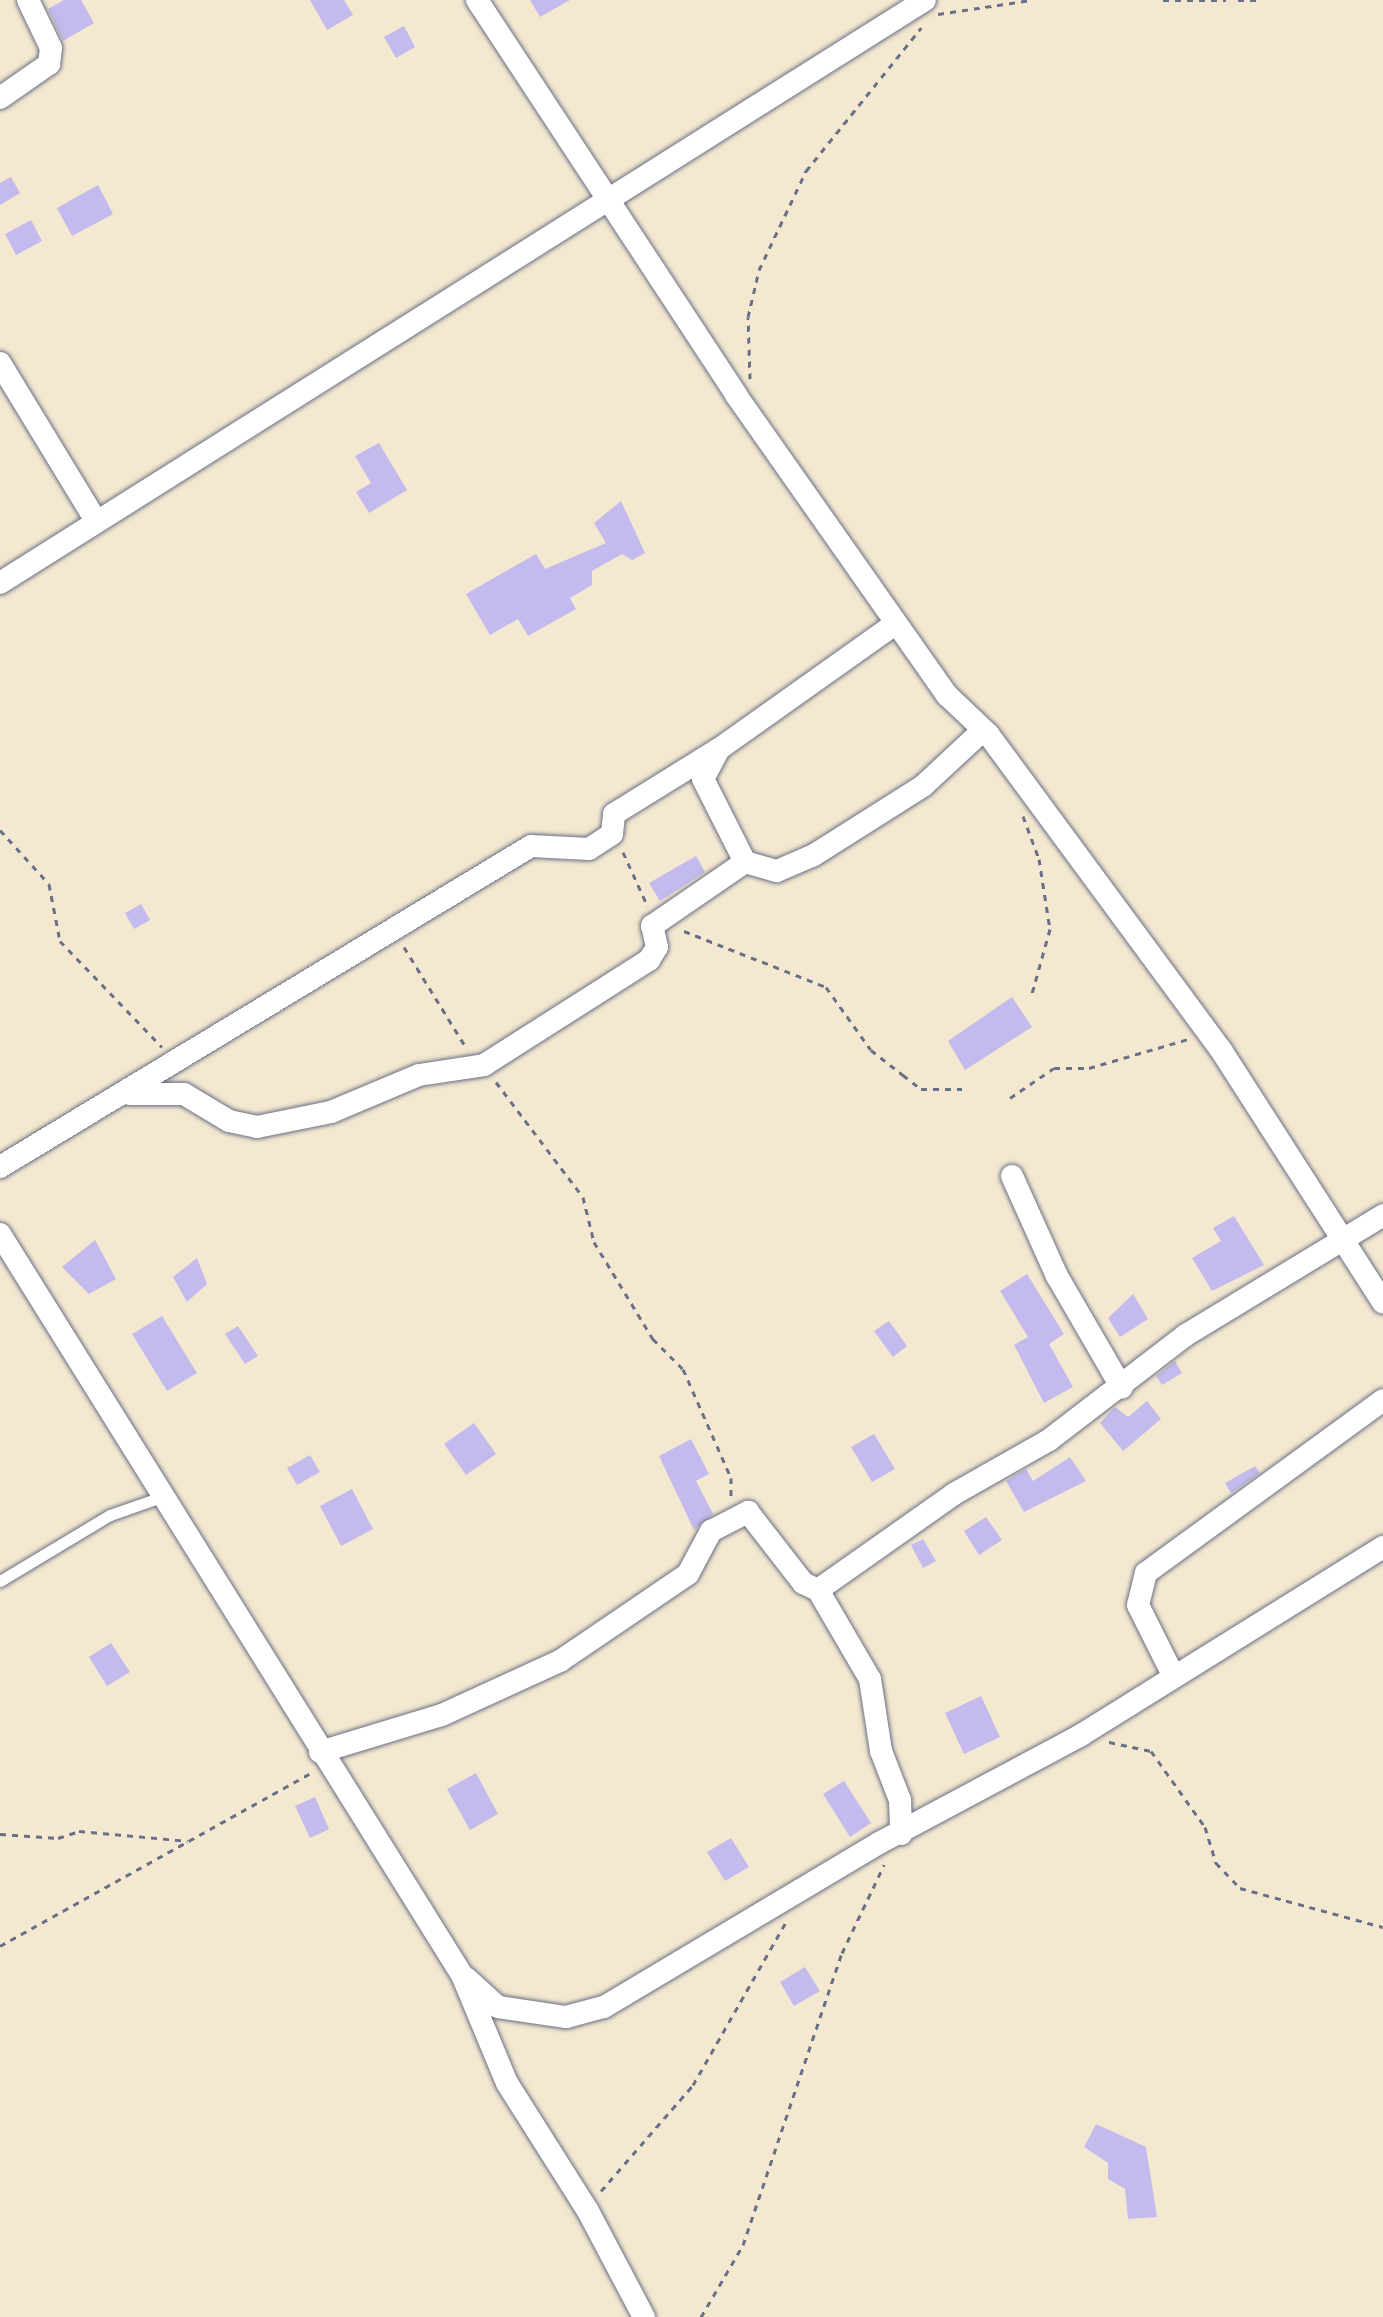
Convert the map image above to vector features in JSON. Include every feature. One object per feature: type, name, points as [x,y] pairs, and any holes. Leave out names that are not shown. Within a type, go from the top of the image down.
[{"type":"street","points":[[0,98],[49,64],[51,48],[28,0]]},
{"type":"street","points":[[477,0],[602,200],[736,395],[896,623],[980,733],[988,734],[1208,1032],[1340,1241],[1383,1302]]},
{"type":"street","points":[[0,583],[602,200],[924,6]]},
{"type":"street","points":[[0,363],[96,521]]},
{"type":"street","points":[[0,1167],[130,1094],[170,1063],[393,933],[531,846],[580,851],[612,834],[614,814],[719,749],[896,623]]},
{"type":"street","points":[[719,749],[703,779],[745,862],[777,871],[814,855],[923,786],[980,733]]},
{"type":"street","points":[[130,1094],[184,1094],[229,1121],[257,1127],[331,1112],[419,1075],[478,1067],[649,960],[657,947],[652,926],[745,862]]},
{"type":"street","points":[[1012,1176],[1057,1276],[1122,1388]]},
{"type":"street","points":[[818,1590],[1122,1388],[1186,1335],[1383,1215]]},
{"type":"street","points":[[0,1234],[161,1497],[462,1975],[507,2083],[588,2211],[644,2317]]},
{"type":"street","points":[[1173,1675],[1138,1605],[1146,1573],[1383,1400]]},
{"type":"street","points":[[324,1758],[442,1715],[560,1661],[688,1574],[711,1531],[730,1515],[748,1512],[761,1521],[793,1572],[818,1590],[874,1692],[881,1751],[900,1800],[901,1834]]},
{"type":"street","points":[[462,1975],[498,2007],[566,2017],[604,2007],[901,1834],[1081,1735],[1383,1547]]},
{"type":"lane","points":[[0,1581],[110,1515],[161,1497]]},
{"type":"path","points":[[736,395],[750,387],[748,317],[759,270],[806,171],[899,62],[924,6],[964,15],[1031,0]]},
{"type":"path","points":[[1163,0],[1226,0]]},
{"type":"path","points":[[1238,0],[1261,0]]},
{"type":"path","points":[[1021,808],[1050,929],[1031,997]]},
{"type":"path","points":[[0,830],[54,892],[60,941],[93,968],[170,1063]]},
{"type":"path","points":[[612,834],[642,886],[652,926],[687,932],[826,987],[871,1050],[921,1089],[962,1089]]},
{"type":"path","points":[[393,933],[439,995],[478,1067],[513,1099],[583,1197],[594,1242],[653,1339],[683,1369],[731,1478],[730,1515]]},
{"type":"path","points":[[1010,1098],[1054,1068],[1092,1067],[1208,1032]]},
{"type":"path","points":[[1081,1735],[1151,1751],[1205,1827],[1216,1863],[1240,1888],[1383,1927]]},
{"type":"path","points":[[0,1946],[188,1841],[324,1758]]},
{"type":"path","points":[[0,1834],[58,1838],[79,1831],[188,1841]]},
{"type":"path","points":[[701,2317],[743,2245],[847,1941],[901,1834]]},
{"type":"path","points":[[588,2211],[693,2085],[787,1919]]},
{"type":"building","points":[[64,0],[81,0],[94,23],[63,41],[48,9]]},
{"type":"building","points":[[310,0],[344,0],[353,15],[327,30]]},
{"type":"building","points":[[530,0],[570,0],[540,17]]},
{"type":"building","points":[[404,26],[415,47],[396,58],[384,37]]},
{"type":"building","points":[[11,177],[20,193],[0,205],[0,183]]},
{"type":"building","points":[[98,185],[113,214],[72,236],[57,208]]},
{"type":"building","points":[[31,220],[42,241],[16,255],[5,234]]},
{"type":"building","points":[[379,443],[407,490],[369,513],[356,492],[371,483],[355,456]]},
{"type":"building","points":[[621,501],[645,553],[632,560],[622,554],[592,571],[592,585],[570,598],[576,609],[528,636],[518,619],[490,635],[466,594],[536,554],[545,569],[606,543],[594,523]]},
{"type":"building","points":[[696,856],[705,872],[660,901],[649,883]]},
{"type":"building","points":[[141,904],[150,920],[134,929],[125,913]]},
{"type":"building","points":[[1012,997],[1032,1027],[965,1070],[948,1041]]},
{"type":"building","points":[[1234,1216],[1264,1265],[1212,1291],[1192,1258],[1221,1241],[1213,1228]]},
{"type":"building","points":[[95,1240],[116,1279],[89,1294],[62,1267]]},
{"type":"building","points":[[197,1258],[207,1284],[187,1302],[173,1277]]},
{"type":"building","points":[[1027,1274],[1064,1334],[1049,1344],[1073,1387],[1044,1403],[1014,1345],[1028,1337],[1000,1291]]},
{"type":"building","points":[[1133,1294],[1148,1319],[1120,1337],[1108,1318]]},
{"type":"building","points":[[162,1316],[197,1373],[167,1391],[132,1334]]},
{"type":"building","points":[[889,1321],[907,1346],[893,1357],[874,1331]]},
{"type":"building","points":[[238,1326],[258,1356],[245,1364],[225,1334]]},
{"type":"building","points":[[1175,1361],[1182,1373],[1162,1385],[1156,1376]]},
{"type":"building","points":[[1147,1401],[1161,1419],[1123,1451],[1100,1423],[1115,1407],[1128,1417]]},
{"type":"building","points":[[474,1423],[496,1454],[466,1475],[444,1444]]},
{"type":"building","points":[[874,1434],[895,1469],[872,1482],[851,1447]]},
{"type":"building","points":[[691,1439],[709,1474],[696,1481],[713,1514],[694,1530],[659,1456]]},
{"type":"building","points":[[310,1455],[320,1472],[297,1485],[287,1468]]},
{"type":"building","points":[[1070,1457],[1086,1481],[1024,1512],[1006,1481],[1026,1469],[1033,1481]]},
{"type":"building","points":[[1255,1466],[1260,1473],[1231,1493],[1225,1483]]},
{"type":"building","points":[[352,1489],[373,1529],[341,1546],[320,1506]]},
{"type":"building","points":[[986,1517],[1002,1540],[979,1555],[964,1531]]},
{"type":"building","points":[[923,1539],[936,1561],[923,1568],[911,1545]]},
{"type":"building","points":[[111,1643],[130,1672],[107,1686],[89,1657]]},
{"type":"building","points":[[981,1696],[1000,1737],[964,1754],[945,1713]]},
{"type":"building","points":[[476,1773],[498,1814],[470,1830],[447,1789]]},
{"type":"building","points":[[844,1781],[871,1823],[850,1837],[823,1794]]},
{"type":"building","points":[[315,1797],[329,1829],[310,1838],[295,1806]]},
{"type":"building","points":[[731,1838],[749,1867],[725,1881],[707,1852]]},
{"type":"building","points":[[805,1967],[820,1991],[794,2006],[780,1982]]},
{"type":"building","points":[[1096,2124],[1146,2147],[1157,2217],[1128,2219],[1125,2189],[1108,2179],[1108,2163],[1084,2147]]}]
